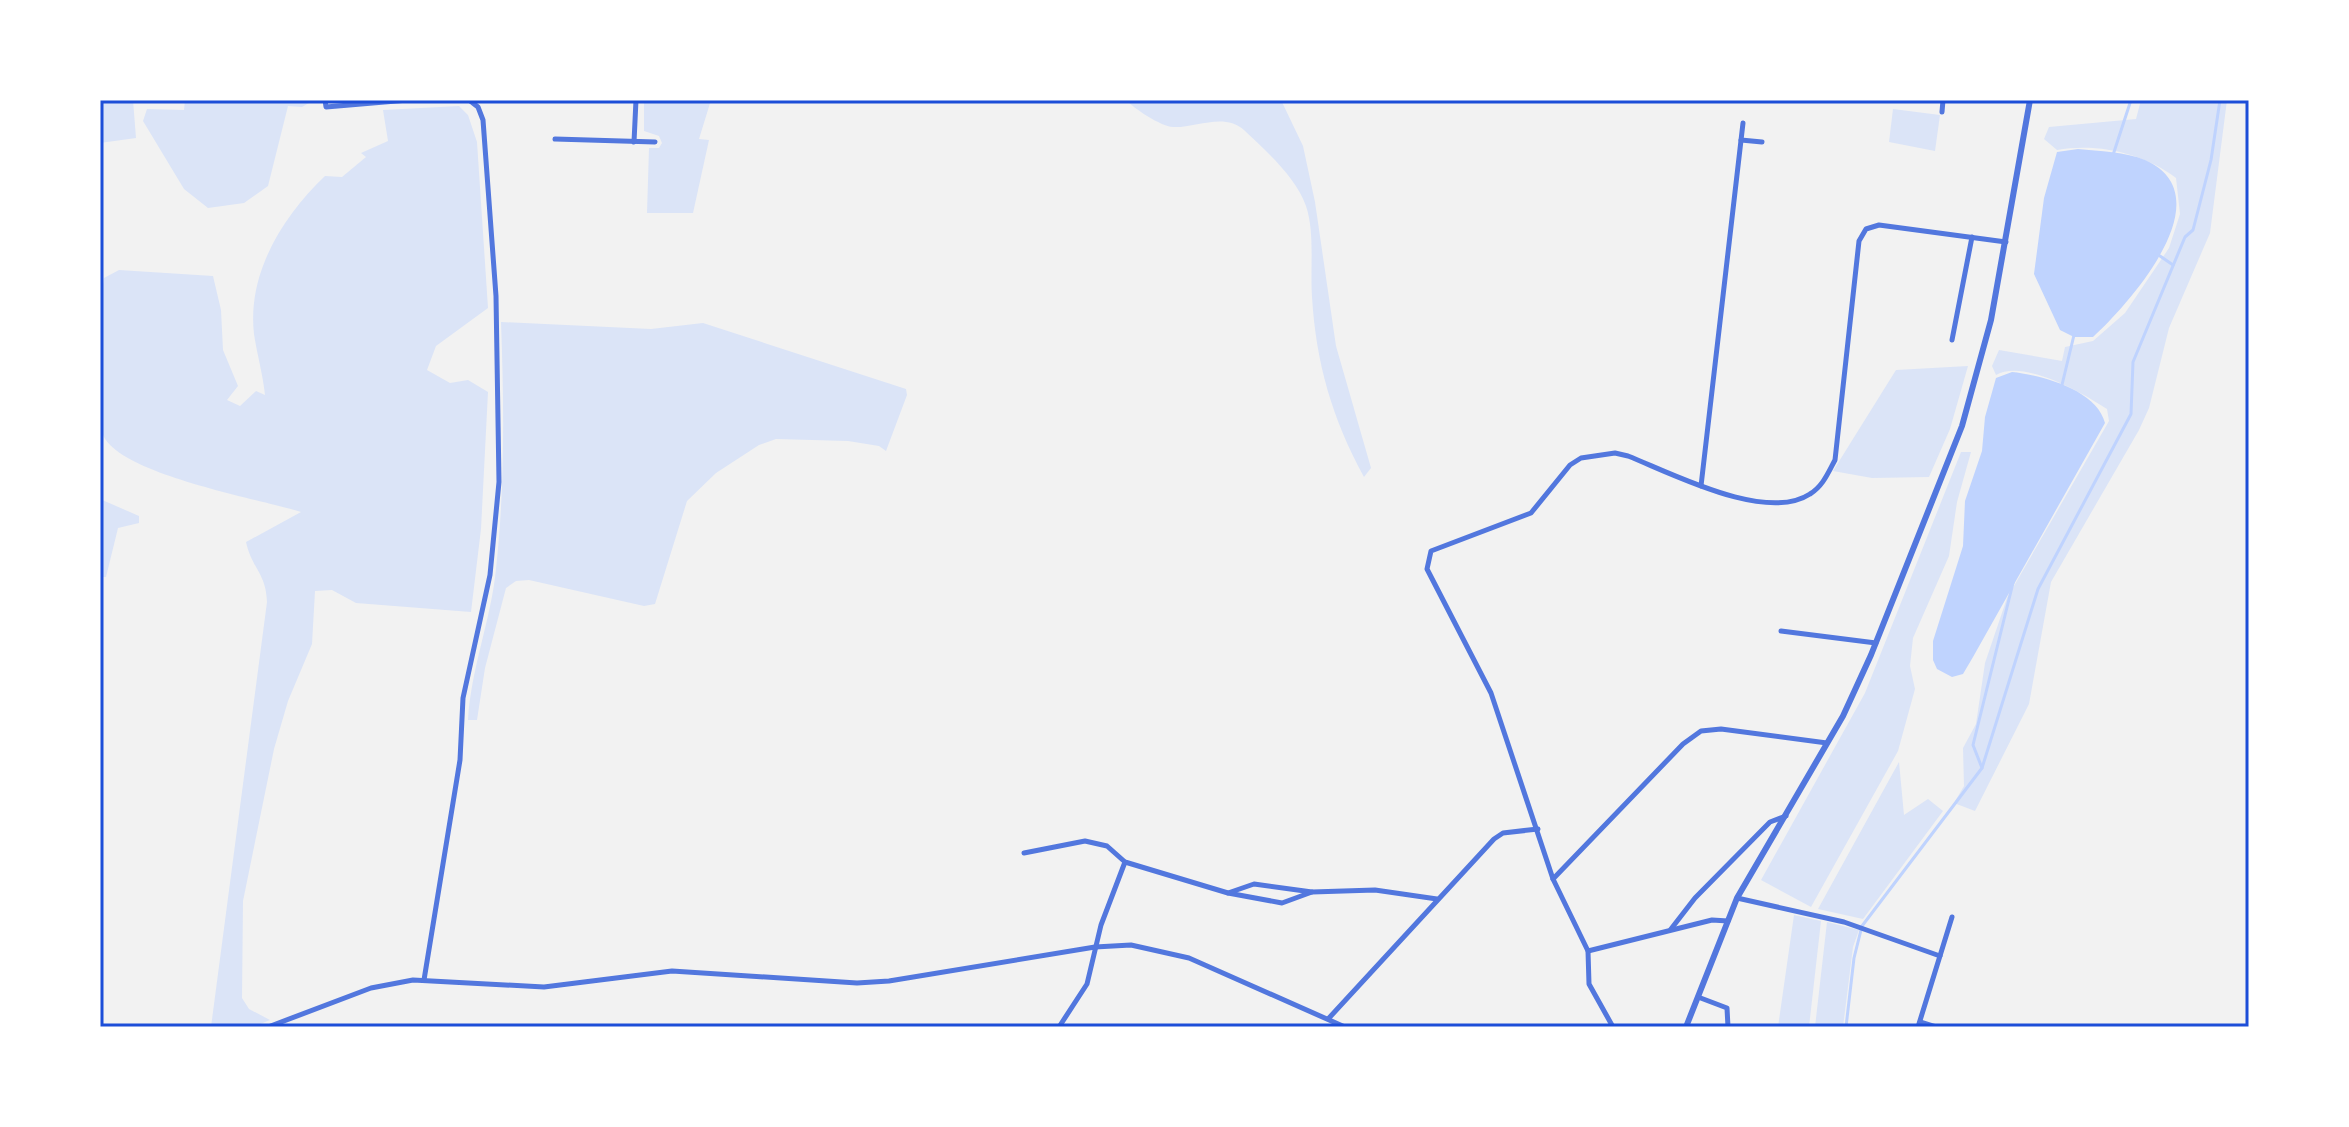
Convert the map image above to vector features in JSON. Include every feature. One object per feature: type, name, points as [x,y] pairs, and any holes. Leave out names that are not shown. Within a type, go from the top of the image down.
[{"type":"street","points":[[326,103],[408,100]]},
{"type":"street","points":[[424,980],[460,760],[463,698],[490,575],[499,482],[496,296],[483,120],[478,107],[469,100]]},
{"type":"street","points":[[634,142],[636,100]]},
{"type":"street","points":[[1942,112],[1943,100]]},
{"type":"street","points":[[1686,1027],[1737,898],[1827,743],[1876,643],[1962,426],[1984,353],[2030,100]]},
{"type":"street","points":[[1701,486],[1743,123]]},
{"type":"street","points":[[555,139],[655,142]]},
{"type":"street","points":[[1741,140],[1762,142]]},
{"type":"street","points":[[1613,1027],[1589,984],[1588,951],[1553,879],[1491,693],[1427,569],[1427,556],[1431,551],[1531,513],[1570,465],[1595,454],[1628,456],[1701,486],[1745,499],[1787,502],[1810,494],[1823,482],[1835,460],[1859,241],[1866,229],[1879,225],[2006,242]]},
{"type":"street","points":[[1952,340],[1972,237]]},
{"type":"street","points":[[1781,631],[1876,643]]},
{"type":"street","points":[[1553,879],[1683,744],[1701,731],[1721,729],[1827,743]]},
{"type":"street","points":[[1671,929],[1695,898],[1770,822],[1786,816]]},
{"type":"street","points":[[1329,1018],[1494,839],[1503,833],[1538,829]]},
{"type":"street","points":[[1024,853],[1085,841],[1107,846],[1125,862],[1228,893],[1282,903],[1312,892]]},
{"type":"street","points":[[1059,1027],[1087,984],[1095,947],[1125,862]]},
{"type":"street","points":[[1228,893],[1254,884],[1312,892],[1375,890],[1437,899]]},
{"type":"street","points":[[1737,898],[1844,922],[1940,956]]},
{"type":"street","points":[[1936,1027],[1919,1024],[1952,917]]},
{"type":"street","points":[[1588,951],[1712,920],[1728,921]]},
{"type":"street","points":[[268,1027],[371,988],[424,980],[544,987],[672,971],[857,983],[1095,947],[1131,945],[1171,952],[1345,1027]]},
{"type":"street","points":[[1698,997],[1727,1008],[1728,1027]]},
{"type":"shaded area","points":[[100,100],[133,100],[136,138],[100,143]]},
{"type":"shaded area","points":[[185,100],[314,100],[302,107],[288,106],[268,186],[244,203],[208,208],[184,189],[143,121],[147,109],[184,110]]},
{"type":"shaded area","points":[[644,100],[711,100],[699,139],[709,140],[693,213],[647,213],[649,148],[659,148],[662,143],[659,136],[644,131]]},
{"type":"shaded area","points":[[1126,100],[1281,100],[1303,146],[1315,202],[1336,346],[1371,468],[1364,477],[1343,433],[1322,367],[1314,321],[1310,228],[1306,206],[1295,185],[1270,155],[1236,125],[1219,121],[1168,126]]},
{"type":"shaded area","points":[[2141,100],[2227,100],[2210,233],[2169,328],[2149,408],[2139,430],[2051,582],[2029,704],[1975,811],[1954,803],[1964,786],[1963,748],[1976,724],[1985,663],[2007,598],[2109,421],[2107,409],[2069,387],[2022,371],[1996,375],[1992,366],[1999,350],[2062,361],[2065,347],[2093,341],[2125,313],[2169,248],[2180,214],[2176,178],[2163,169],[2135,156],[2104,149],[2057,150],[2044,139],[2049,127],[2136,119]]},
{"type":"shaded area","points":[[459,106],[468,115],[477,142],[488,308],[436,346],[427,370],[450,383],[468,380],[488,392],[481,529],[471,612],[356,603],[332,590],[315,591],[312,644],[288,701],[274,749],[243,901],[242,998],[249,1009],[270,1020],[253,1027],[211,1027],[267,602],[264,584],[246,542],[301,512],[164,474],[116,451],[104,437],[99,385],[104,278],[119,270],[213,276],[221,310],[223,350],[238,386],[227,400],[240,406],[256,391],[265,395],[253,311],[262,268],[282,227],[325,176],[342,177],[366,157],[361,153],[388,141],[383,110]]},
{"type":"shaded area","points":[[1893,109],[1940,115],[1935,151],[1889,142]]},
{"type":"shaded area","points":[[501,322],[651,329],[703,323],[906,389],[907,395],[886,451],[879,446],[848,441],[776,439],[759,445],[716,473],[687,501],[655,604],[644,606],[529,580],[516,581],[506,588],[485,668],[477,720],[468,720],[493,588],[499,538],[503,446]]},
{"type":"shaded area","points":[[1968,366],[1950,429],[1929,477],[1872,478],[1833,471],[1896,370]]},
{"type":"shaded area","points":[[1961,452],[1971,452],[1957,502],[1949,556],[1913,638],[1910,666],[1915,689],[1898,751],[1811,907],[1761,880],[1865,693]]},
{"type":"shaded area","points":[[100,499],[139,516],[139,523],[118,528],[106,577],[100,577]]},
{"type":"shaded area","points":[[1899,762],[1904,815],[1928,799],[1943,811],[1863,919],[1818,909]]},
{"type":"shaded area","points":[[1794,915],[1821,921],[1809,1027],[1778,1027]]},
{"type":"shaded area","points":[[1827,922],[1859,930],[1853,947],[1843,1027],[1815,1027]]},
{"type":"water","points":[[2078,149],[2145,160],[2167,177],[2176,198],[2174,223],[2163,250],[2128,300],[2093,337],[2074,337],[2060,330],[2034,274],[2044,198],[2057,152]]},
{"type":"water","points":[[2012,372],[2052,381],[2080,393],[2100,411],[2105,423],[1963,674],[1952,677],[1937,669],[1933,660],[1933,641],[1963,546],[1965,501],[1982,451],[1985,417],[1996,378]]},
{"type":"waterway","points":[[2113,155],[2131,100]]},
{"type":"waterway","points":[[1982,768],[2038,589],[2131,414],[2133,362],[2185,237],[2193,230],[2211,160],[2220,100]]},
{"type":"waterway","points":[[2160,256],[2173,265]]},
{"type":"waterway","points":[[2061,389],[2074,335]]},
{"type":"waterway","points":[[1846,1027],[1854,958],[1862,926],[1982,768],[1973,745],[2013,583]]}]
